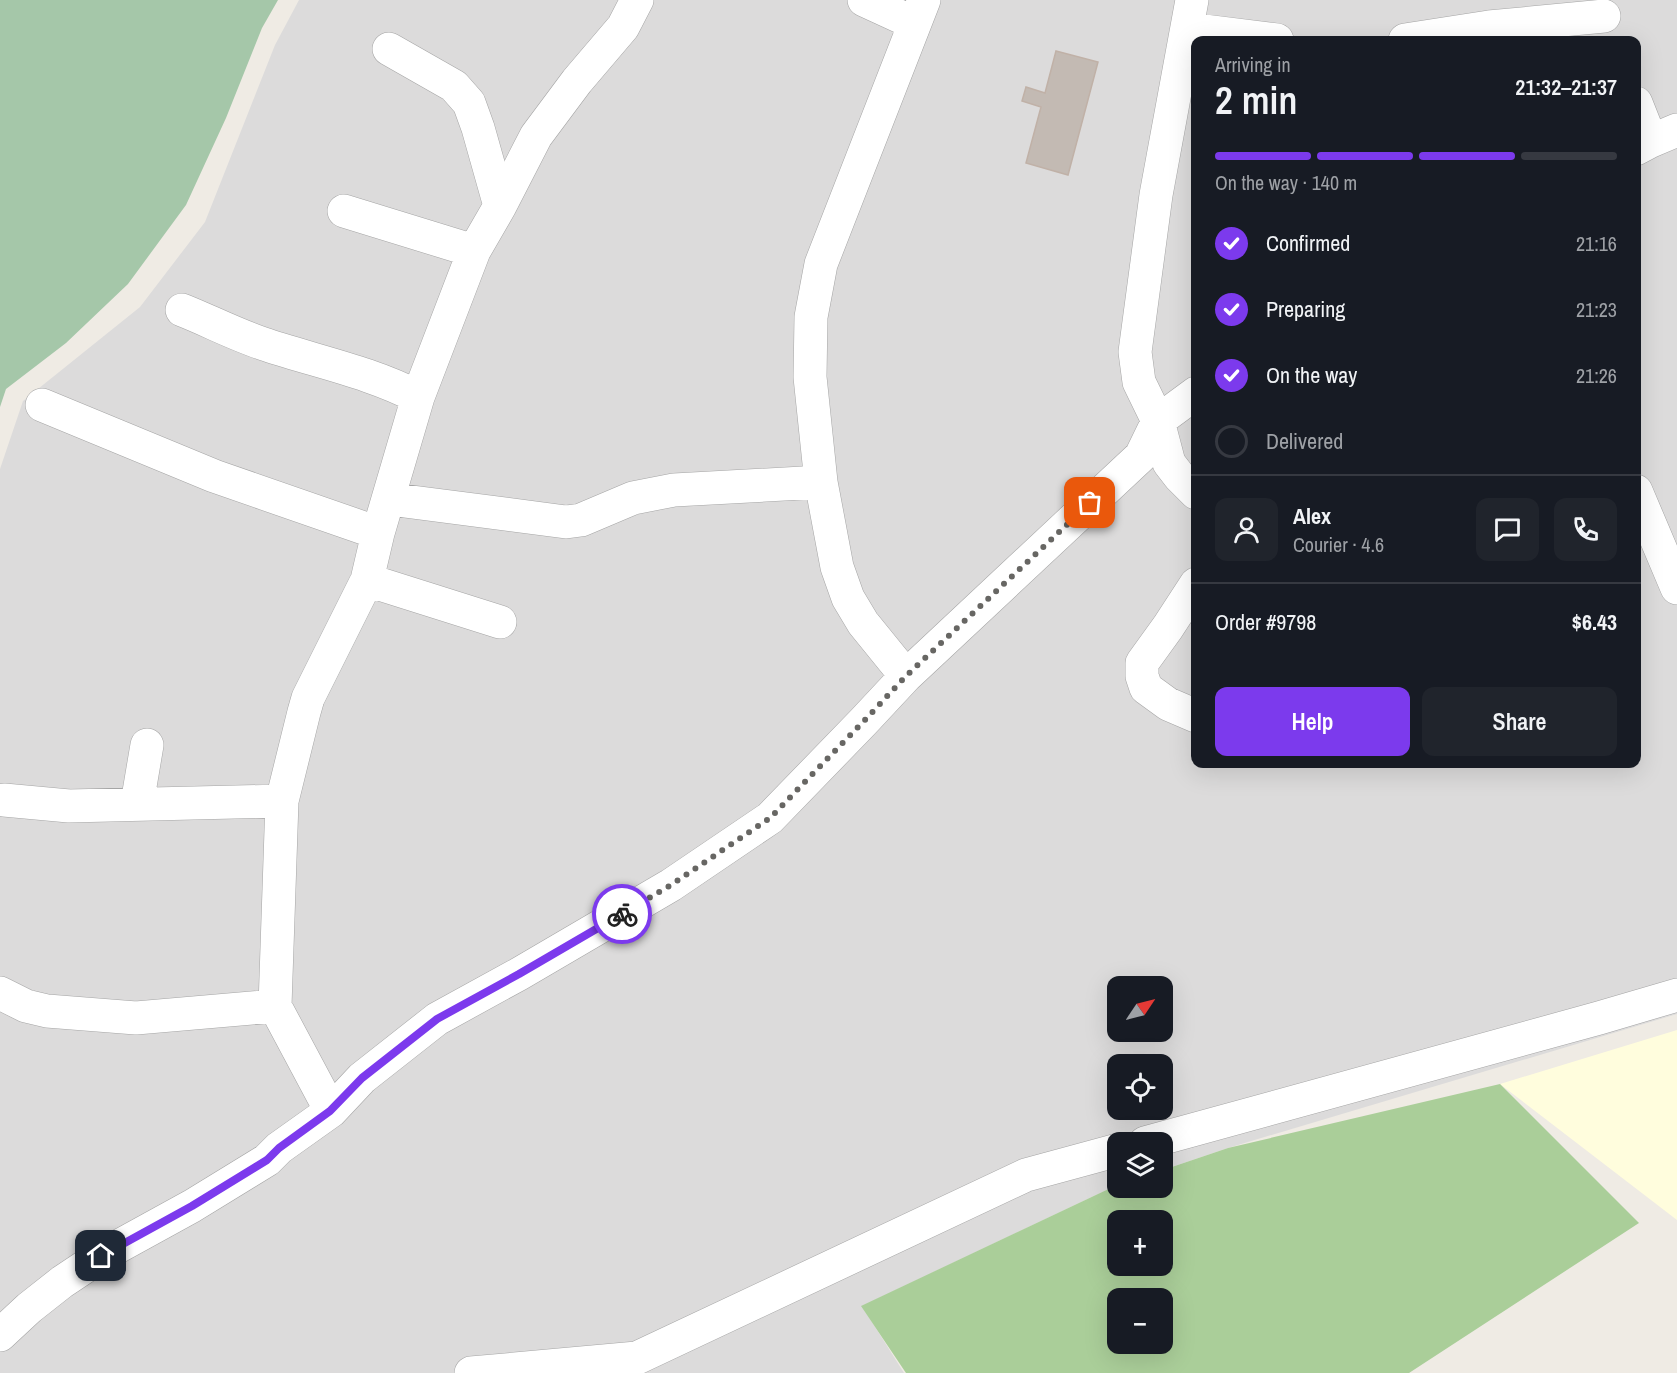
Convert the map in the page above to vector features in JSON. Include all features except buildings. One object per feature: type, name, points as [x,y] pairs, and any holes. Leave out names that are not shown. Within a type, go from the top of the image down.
[{"type":"street","points":[[330,1111],[275,1006],[282,801],[308,698],[367,580],[378,533],[418,397],[474,251],[536,136],[577,81],[623,27],[637,0]]},
{"type":"street","points":[[864,0],[919,11],[821,264],[811,317],[810,377],[821,482],[837,567],[848,598],[863,623],[906,676]]},
{"type":"street","points":[[1191,488],[1169,463],[1158,421],[1137,374],[1135,352],[1156,195],[1190,14],[1264,36]]},
{"type":"street","points":[[1431,36],[1489,27],[1605,19]]},
{"type":"street","points":[[389,49],[454,86],[469,103],[500,206]]},
{"type":"street","points":[[1641,113],[1655,140]]},
{"type":"street","points":[[344,211],[474,251]]},
{"type":"street","points":[[182,310],[264,344],[383,380],[418,397]]},
{"type":"street","points":[[0,1335],[62,1282],[101,1256],[192,1206],[267,1160],[279,1148],[330,1111],[362,1078],[437,1019],[671,885],[770,818],[906,676],[1141,456],[1158,421],[1191,397]]},
{"type":"street","points":[[42,405],[214,476],[378,533]]},
{"type":"street","points":[[389,499],[566,522],[580,520],[633,498],[674,490],[821,482]]},
{"type":"street","points":[[1641,509],[1677,588]]},
{"type":"street","points":[[367,580],[500,622]]},
{"type":"street","points":[[1191,592],[1142,663],[1142,676],[1146,688],[1168,704],[1191,714]]},
{"type":"street","points":[[137,804],[147,745]]},
{"type":"street","points":[[4,800],[69,806],[282,801]]},
{"type":"street","points":[[0,993],[26,1006],[47,1011],[136,1018],[275,1006]]},
{"type":"street","points":[[1173,1135],[1677,995]]},
{"type":"street","points":[[471,1373],[642,1366],[1026,1174],[1107,1153]]},
{"type":"shaded area","points":[[299,0],[1677,0],[1677,1014],[1228,1148],[1173,1167],[1173,1132],[1107,1132],[1107,1190],[862,1306],[904,1373],[0,1373],[0,469],[23,401],[140,307],[205,222],[275,45]]},
{"type":"shaded area","points":[[1677,1030],[1677,1220],[1500,1084]]},
{"type":"green space","points":[[0,0],[278,0],[262,28],[226,118],[186,205],[128,284],[66,343],[6,389],[0,407]]},
{"type":"green space","points":[[1500,1084],[1639,1223],[1409,1373],[906,1373],[861,1306],[1107,1190],[1107,1198],[1173,1198],[1173,1167],[1228,1148]]},
{"type":"way so far","points":[[622,914],[671,885],[770,818],[906,676],[1090,503]]},
{"type":"route","points":[[101,1256],[192,1206],[267,1160],[279,1148],[330,1111],[362,1078],[437,1019],[622,914]]}]
